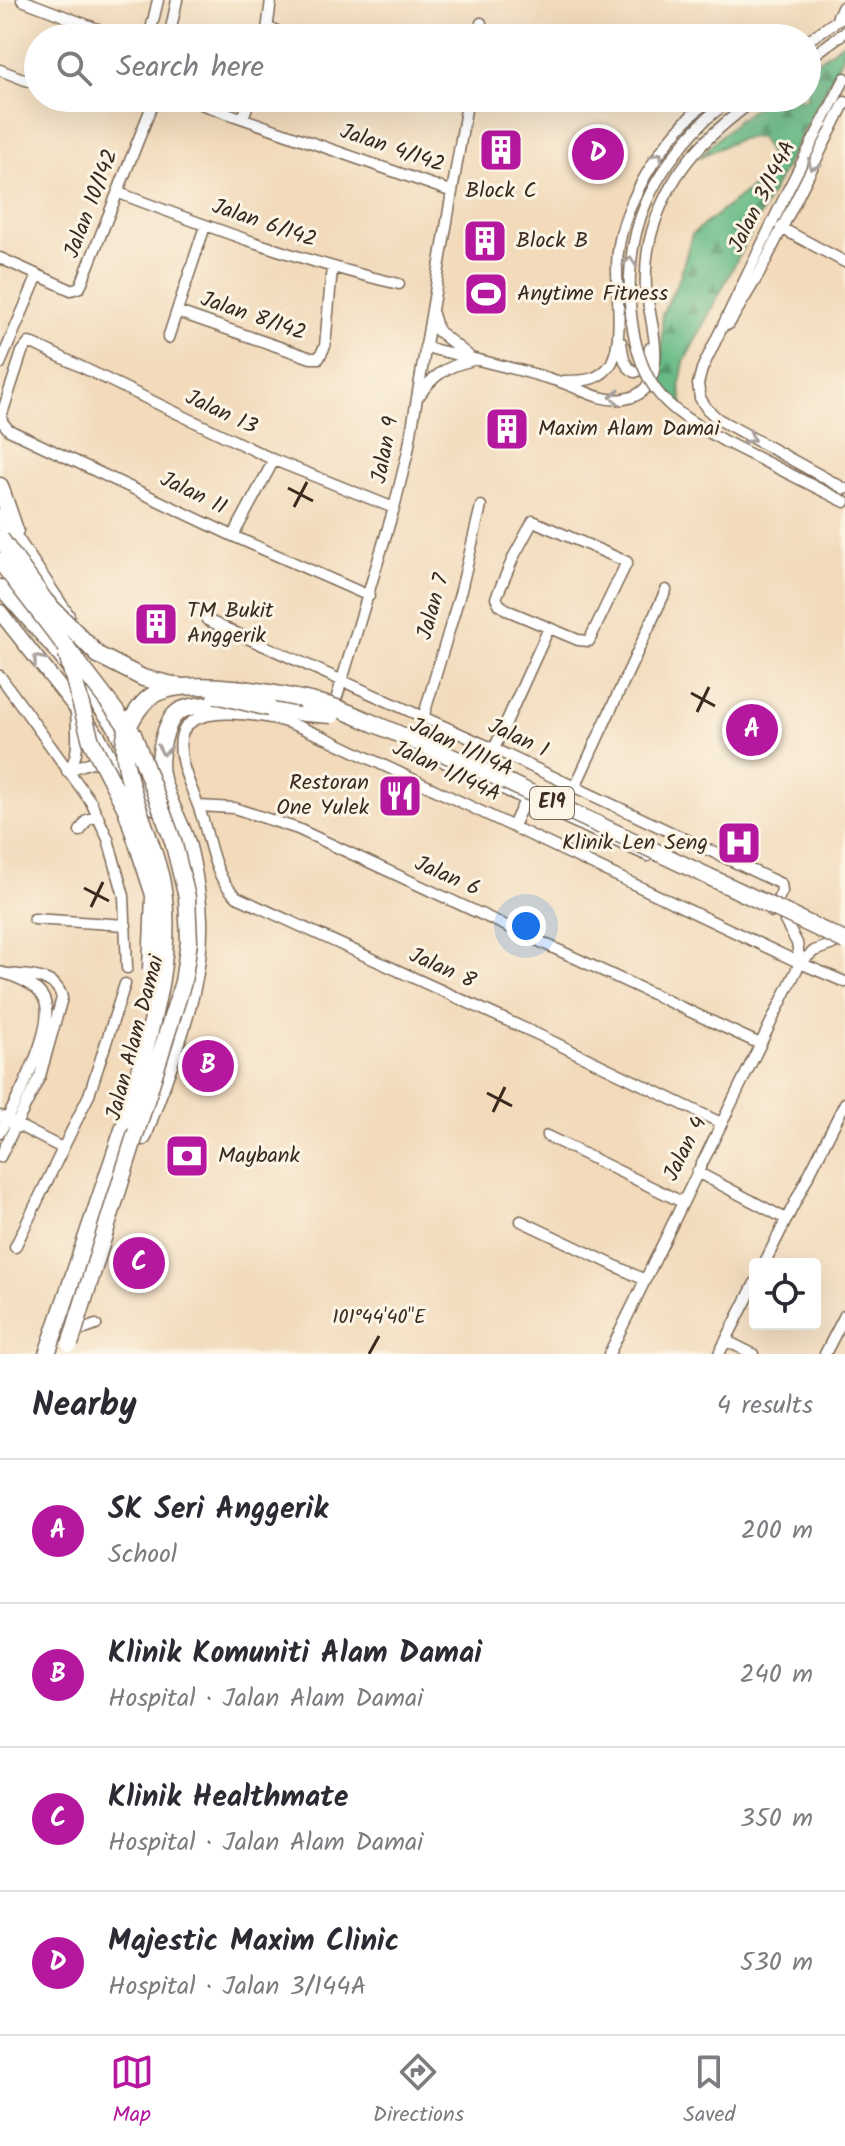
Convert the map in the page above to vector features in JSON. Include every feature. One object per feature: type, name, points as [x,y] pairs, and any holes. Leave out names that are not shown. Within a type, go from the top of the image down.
[{"type":"highway","points":[[0,486],[21,548]]},
{"type":"highway","name":"E19","points":[[0,517],[65,615],[103,652],[143,671],[187,685],[250,689],[331,706],[465,762],[842,944]]},
{"type":"highway","name":"E19","points":[[0,538],[45,601],[98,655],[143,678],[269,708],[332,715],[465,764],[842,944]]},
{"type":"highway","points":[[0,561],[133,734],[173,841],[187,897],[189,942],[183,982],[70,1354]]},
{"type":"highway","points":[[45,601],[69,660],[91,741],[126,809],[154,895],[153,962],[126,1121]]},
{"type":"highway","points":[[46,1354],[126,1121],[159,989],[165,941],[163,885],[148,829],[130,782],[124,756],[125,737],[134,717],[150,697],[187,685]]},
{"type":"highway","points":[[70,1354],[195,983],[197,895],[187,843],[161,774],[169,723],[179,711],[203,705],[269,708]]},
{"type":"main road","name":"Jalan Alam Damai","points":[[0,587],[114,725],[166,837],[180,886],[183,943],[177,984],[73,1333],[70,1354]]},
{"type":"main road","name":"Jalan Alam Damai","points":[[0,612],[98,736],[117,768],[150,843],[165,894],[169,949],[161,996],[46,1354]]},
{"type":"main road","points":[[94,698],[112,706],[138,711]]},
{"type":"street","points":[[22,0],[85,24]]},
{"type":"street","points":[[152,24],[158,0]]},
{"type":"street","points":[[172,24],[177,0]]},
{"type":"street","points":[[268,24],[271,0]]},
{"type":"street","points":[[821,32],[844,18]]},
{"type":"street","points":[[821,44],[844,18]]},
{"type":"street","points":[[0,70],[24,79]]},
{"type":"street","name":"Jalan 3/144A","points":[[721,335],[737,294],[845,78]]},
{"type":"street","name":"Jalan 3/144A","points":[[845,102],[736,315],[702,369],[698,384],[700,398],[707,409],[741,433],[845,489]]},
{"type":"street","name":"Jalan 10/142","points":[[0,258],[71,290],[80,287],[150,112]]},
{"type":"street","name":"Jalan 4/142","points":[[225,112],[450,191]]},
{"type":"street","points":[[243,118],[245,112]]},
{"type":"street","name":"Jalan 9","points":[[333,710],[369,596],[408,451],[465,112]]},
{"type":"street","points":[[558,381],[586,381],[606,370],[615,351],[618,254],[627,220],[640,188],[666,144],[696,112]]},
{"type":"street","points":[[715,112],[678,147],[646,200],[632,241],[629,277],[636,350],[656,390],[678,411],[724,441],[845,502]]},
{"type":"street","points":[[425,347],[558,381],[599,397],[624,399],[639,393],[646,387],[655,364],[647,272],[653,225],[678,172],[696,149],[738,112]]},
{"type":"street","name":"Jalan 6/142","points":[[119,193],[205,226],[332,268],[399,284]]},
{"type":"street","points":[[168,338],[205,226]]},
{"type":"street","points":[[781,228],[845,262]]},
{"type":"street","name":"Jalan 8/142","points":[[178,312],[311,358],[319,358],[325,346],[332,268]]},
{"type":"street","points":[[0,364],[38,275]]},
{"type":"street","points":[[432,304],[438,331],[474,360]]},
{"type":"street","points":[[618,315],[625,363],[635,372],[641,371],[648,362],[652,318]]},
{"type":"street","name":"Jalan 11","points":[[36,345],[29,343],[22,352],[1,417],[9,430],[233,536],[369,596]]},
{"type":"street","name":"Jalan 13","points":[[36,345],[274,460],[394,508]]},
{"type":"street","points":[[416,401],[428,382],[441,372],[455,364],[474,360]]},
{"type":"street","points":[[233,536],[274,460]]},
{"type":"street","name":"Jalan 7","points":[[423,718],[461,590],[481,506]]},
{"type":"street","points":[[533,521],[624,560],[628,566],[589,641],[578,640],[549,628],[509,611],[496,598],[533,521]]},
{"type":"street","points":[[575,787],[666,590]]},
{"type":"street","name":"Jalan 1","points":[[207,620],[494,749],[781,884],[783,887],[771,914]]},
{"type":"street","points":[[494,749],[549,628]]},
{"type":"street","points":[[0,676],[98,816],[124,896],[127,968]]},
{"type":"street","name":"Jalan 1/114A","points":[[98,736],[138,711],[194,685],[225,681],[278,689],[333,710],[785,921],[842,944]]},
{"type":"street","points":[[67,771],[73,764],[77,747],[76,707]]},
{"type":"street","name":"Jalan 1/144A","points":[[199,806],[183,765],[181,734],[191,721],[199,717],[233,715],[284,721],[845,982]]},
{"type":"street","points":[[67,771],[91,762],[117,768]]},
{"type":"street","points":[[513,826],[525,800]]},
{"type":"street","name":"Jalan 6","points":[[199,806],[234,808],[298,829],[760,1044]]},
{"type":"street","name":"Jalan 8","points":[[199,806],[221,882],[237,897],[541,1036],[721,1123]]},
{"type":"street","points":[[80,831],[87,820],[98,816]]},
{"type":"street","points":[[34,919],[126,925]]},
{"type":"street","points":[[785,921],[797,943],[800,963]]},
{"type":"street","points":[[800,963],[814,951],[842,944]]},
{"type":"street","name":"Jalan 4","points":[[609,1354],[800,963]]},
{"type":"street","points":[[0,1157],[8,1119],[30,1072],[48,1013],[45,1000],[38,990],[4,973]]},
{"type":"street","points":[[0,1132],[40,1076],[62,998],[55,984],[47,980],[4,973]]},
{"type":"street","points":[[15,1247],[89,1095],[125,984]]},
{"type":"street","points":[[767,1258],[845,1103]]},
{"type":"street","points":[[8,1119],[62,1148]]},
{"type":"street","points":[[547,1136],[682,1202]]},
{"type":"street","points":[[697,1172],[786,1219]]},
{"type":"street","points":[[521,1221],[645,1280]]},
{"type":"street","points":[[719,1354],[749,1295]]},
{"type":"street","points":[[825,1354],[845,1315]]},
{"type":"street","points":[[73,1333],[96,1325]]},
{"type":"street","points":[[727,1341],[753,1354]]},
{"type":"green space","points":[[845,41],[845,51],[821,97],[821,59]]},
{"type":"green space","points":[[749,112],[813,112],[684,362],[680,384],[683,408],[657,383],[662,359],[662,315],[680,277],[692,234],[763,179],[771,155],[759,136],[739,139],[697,158]]},
{"type":"place","name":"Block C","points":[[501,150]]},
{"type":"place","name":"Majestic Maxim Clinic","points":[[598,154]]},
{"type":"place","name":"Block B","points":[[485,241]]},
{"type":"place","name":"Anytime Fitness","points":[[486,294]]},
{"type":"place","name":"Maxim Alam Damai","points":[[507,429]]},
{"type":"place","name":"TM Bukit Anggerik","points":[[156,624]]},
{"type":"place","name":"SK Seri Anggerik","points":[[752,730]]},
{"type":"place","name":"Restoran One Yulek","points":[[400,796]]},
{"type":"place","name":"Klinik Len Seng","points":[[739,843]]},
{"type":"place","name":"Klinik Komuniti Alam Damai","points":[[208,1066]]},
{"type":"place","name":"Maybank","points":[[187,1156]]},
{"type":"place","name":"Klinik Healthmate","points":[[139,1263]]}]
